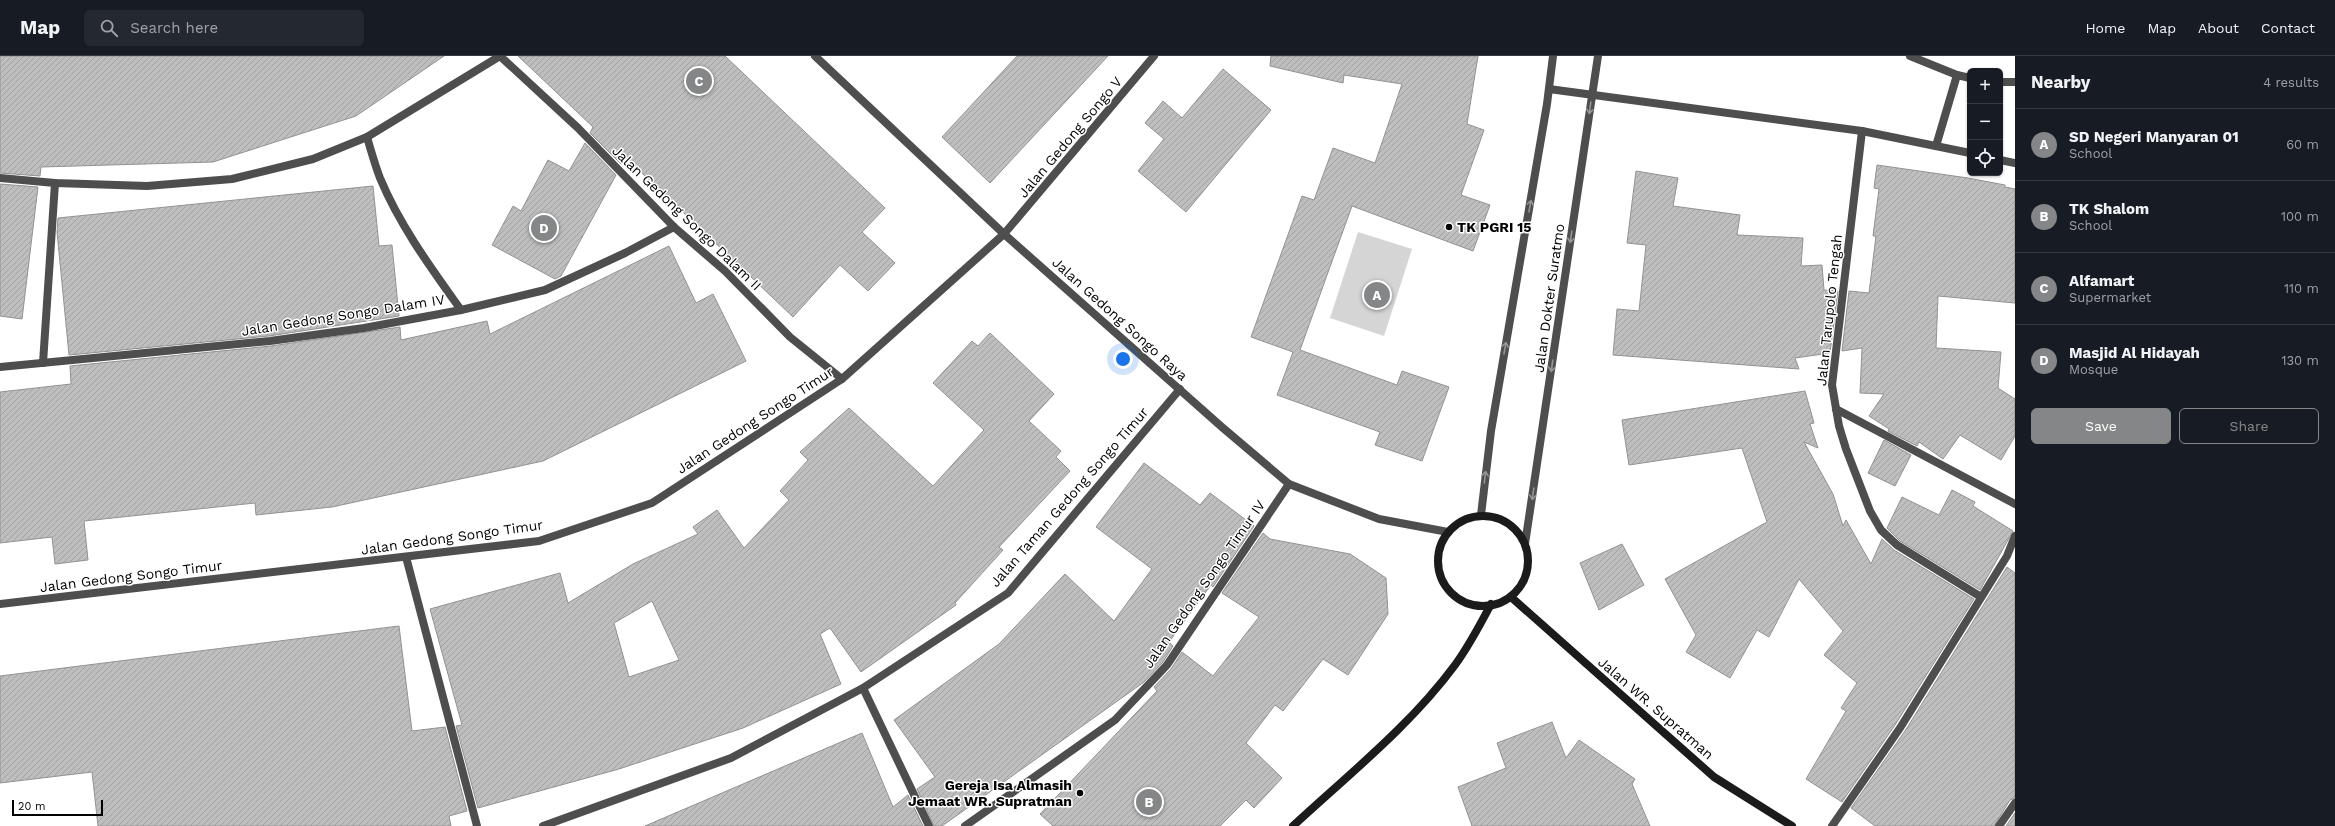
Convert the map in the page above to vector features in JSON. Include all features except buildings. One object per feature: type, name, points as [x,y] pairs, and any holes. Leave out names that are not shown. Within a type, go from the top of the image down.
[{"type":"main road","points":[[1481,515],[1499,518],[1514,528],[1525,544],[1528,563],[1523,583],[1511,597],[1502,602],[1478,606],[1456,598],[1441,578],[1438,554],[1448,532],[1458,523],[1481,515]]},
{"type":"main road","name":"Jalan WR. Supratman","points":[[1511,597],[1714,777],[1792,826]]},
{"type":"main road","points":[[1293,826],[1429,696],[1455,664],[1478,630],[1490,604]]},
{"type":"street","points":[[0,178],[147,186],[232,179],[313,159],[367,137],[500,56]]},
{"type":"street","name":"Jalan Gedong Songo Dalam II","points":[[500,56],[578,128],[674,227],[725,271],[790,337],[842,380]]},
{"type":"street","name":"Jalan Gedong Songo Raya","points":[[815,56],[1004,234],[1289,484],[1379,518],[1448,532]]},
{"type":"street","name":"Jalan Gedong Songo V","points":[[1004,234],[1154,56]]},
{"type":"street","points":[[1481,515],[1490,431],[1549,89],[1553,56]]},
{"type":"street","name":"Jalan Dokter Suratmo","points":[[1525,544],[1598,56]]},
{"type":"street","points":[[1910,56],[1956,75],[1967,77]]},
{"type":"street","points":[[1936,146],[1956,75]]},
{"type":"street","points":[[2003,82],[2015,82]]},
{"type":"street","points":[[1549,89],[1592,93],[1862,131],[1967,152]]},
{"type":"street","name":"Jalan Tarupolo Tengah","points":[[1862,131],[1832,385],[1836,409],[1846,449],[1870,511],[1881,530],[1897,545],[1981,598]]},
{"type":"street","points":[[367,137],[380,178],[401,221],[425,260],[461,310]]},
{"type":"street","points":[[2003,161],[2015,163]]},
{"type":"street","points":[[42,363],[55,182]]},
{"type":"street","name":"Jalan Gedong Songo Dalam IV","points":[[0,367],[270,341],[364,328],[461,310],[545,290],[625,253],[674,227]]},
{"type":"street","name":"Jalan Gedong Songo Timur","points":[[0,604],[539,541],[652,503],[842,380],[1004,234]]},
{"type":"street","name":"Jalan Taman Gedong Songo Timur","points":[[543,826],[731,758],[863,688],[1008,593],[1180,389]]},
{"type":"street","points":[[1836,409],[2015,504]]},
{"type":"street","name":"Jalan Gedong Songo Timur IV","points":[[965,826],[1115,720],[1167,665],[1289,484]]},
{"type":"street","points":[[1832,826],[1900,728],[2007,556],[2015,536]]},
{"type":"street","points":[[406,557],[476,826]]},
{"type":"street","points":[[863,688],[930,826]]},
{"type":"street","points":[[1999,826],[2015,803]]},
{"type":"shaded area","points":[[1358,232],[1412,249],[1384,336],[1330,318]]},
{"type":"place","name":"Alfamart","points":[[699,81]]},
{"type":"place","name":"TK PGRI 15","points":[[1449,227]]},
{"type":"place","name":"Masjid Al Hidayah","points":[[544,228]]},
{"type":"place","name":"SD Negeri Manyaran 01","points":[[1377,295]]},
{"type":"place","name":"Gereja Isa Almasih Jemaat WR. Supratman","points":[[1080,793]]},
{"type":"place","name":"TK Shalom","points":[[1149,802]]}]
